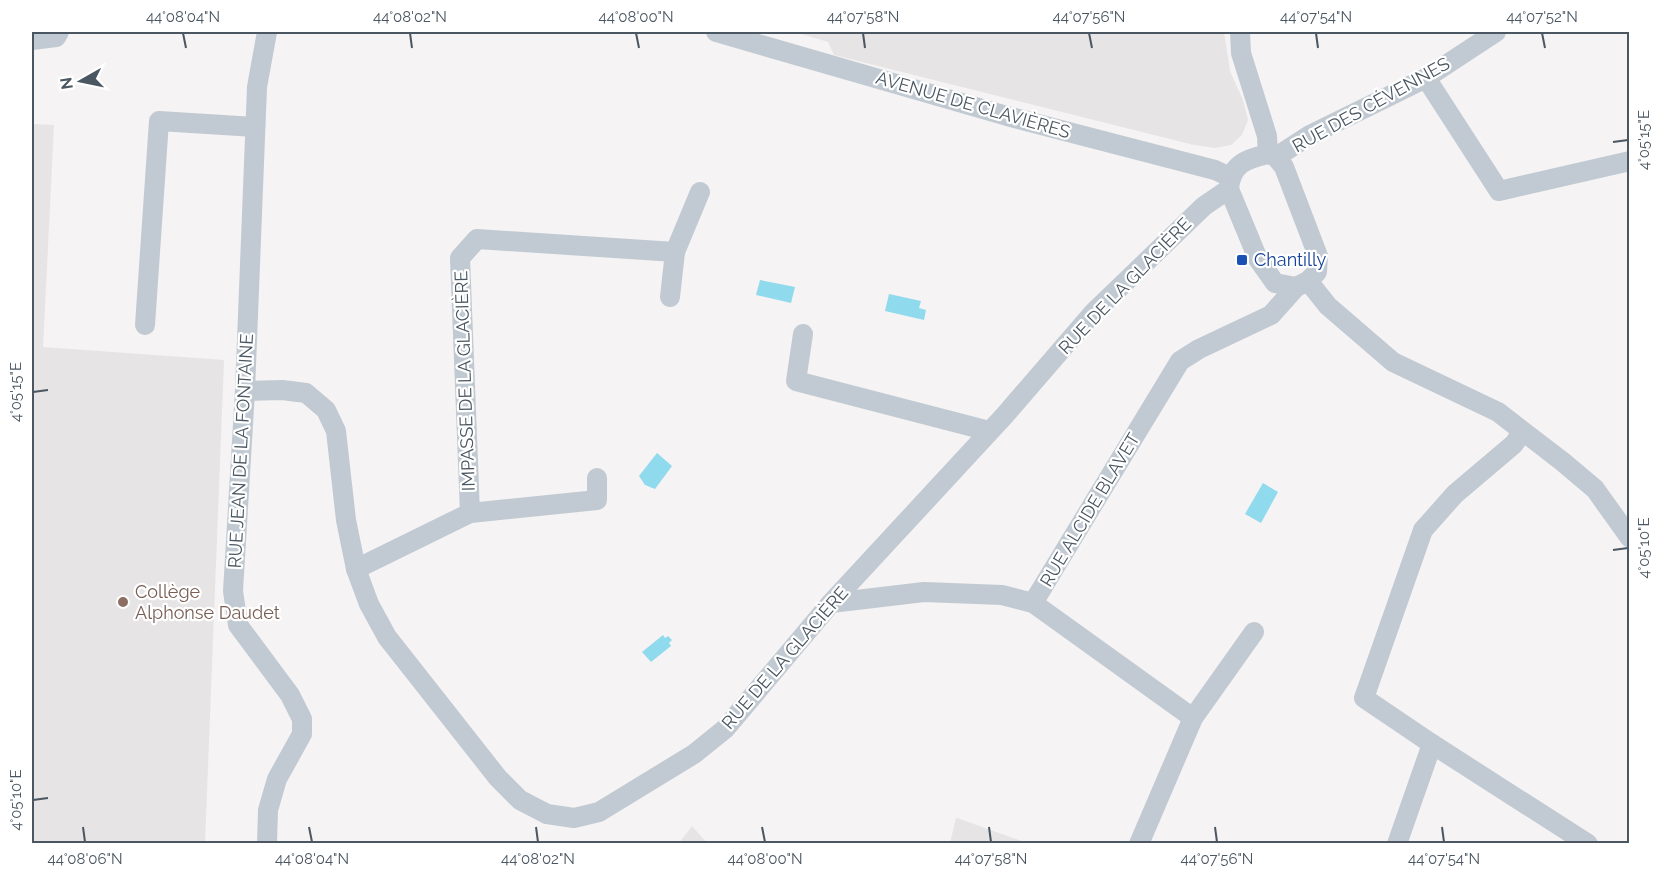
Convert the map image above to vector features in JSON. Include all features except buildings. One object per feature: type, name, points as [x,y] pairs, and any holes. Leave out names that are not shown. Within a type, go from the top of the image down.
[{"type":"street","points":[[32,40],[56,37],[59,32]]},
{"type":"street","name":"RUE JEAN DE LA FONTAINE","points":[[267,32],[256,87],[245,391],[233,591],[238,625],[290,695],[302,719],[302,734],[277,779],[268,810],[267,843]]},
{"type":"street","name":"AVENUE DE CLAVIÈRES","points":[[716,32],[1007,116],[1206,168],[1230,183]]},
{"type":"street","points":[[1240,32],[1241,53],[1272,156],[1284,167],[1318,256],[1317,272],[1302,284]]},
{"type":"street","name":"RUE DES CÉVENNES","points":[[1230,183],[1238,165],[1255,157],[1272,156],[1426,78],[1496,32]]},
{"type":"street","points":[[1426,78],[1499,191],[1629,161]]},
{"type":"street","points":[[146,325],[159,121],[255,127]]},
{"type":"street","points":[[1230,183],[1258,259],[1275,282],[1302,284],[1393,363],[1498,412],[1595,489],[1629,538]]},
{"type":"street","name":"RUE DE LA GLACIÈRE","points":[[245,391],[282,390],[306,393],[326,410],[336,431],[346,520],[356,569],[369,604],[387,637],[498,778],[520,800],[547,814],[574,818],[599,812],[694,754],[726,729],[831,603],[989,432],[1093,313],[1230,183]]},
{"type":"street","points":[[670,297],[675,252],[700,192]]},
{"type":"street","name":"IMPASSE DE LA GLACIÈRE","points":[[470,513],[460,258],[477,239],[675,252]]},
{"type":"street","name":"RUE ALCIDE BLAVET","points":[[831,603],[924,592],[1002,595],[1033,603],[1180,361],[1199,349],[1271,315],[1302,284]]},
{"type":"street","points":[[803,334],[796,381],[989,432]]},
{"type":"street","points":[[1522,432],[1514,444],[1455,494],[1423,531],[1364,698],[1588,843]]},
{"type":"street","name":"IMPASSE DE LA GLACIÈRE","points":[[356,569],[470,513],[597,500],[597,478]]},
{"type":"street","points":[[1033,603],[1193,718]]},
{"type":"street","points":[[1139,843],[1193,718],[1254,632]]},
{"type":"street","points":[[1397,843],[1432,744]]},
{"type":"shaded area","points":[[795,32],[1224,32],[1230,71],[1243,100],[1248,120],[1242,135],[1231,145],[1215,148],[1194,145],[834,55],[828,42]]},
{"type":"shaded area","name":"Collège Alphonse Daudet","points":[[32,124],[54,125],[43,347],[224,360],[205,843],[32,843]]},
{"type":"shaded area","points":[[957,818],[1027,843],[950,843]]},
{"type":"shaded area","points":[[692,826],[707,843],[679,843]]},
{"type":"water","points":[[760,280],[795,287],[791,303],[756,295]]},
{"type":"water","points":[[889,294],[921,301],[919,308],[926,310],[924,320],[885,311]]},
{"type":"water","points":[[657,453],[672,466],[655,489],[645,485],[639,476]]},
{"type":"water","points":[[1263,483],[1278,492],[1261,523],[1245,514]]},
{"type":"water","points":[[663,635],[672,640],[669,643],[671,646],[651,662],[642,652]]},
{"type":"place","name":"Chantilly","points":[[1242,260]]},
{"type":"place","name":"Collège Alphonse Daudet","points":[[123,602]]}]
